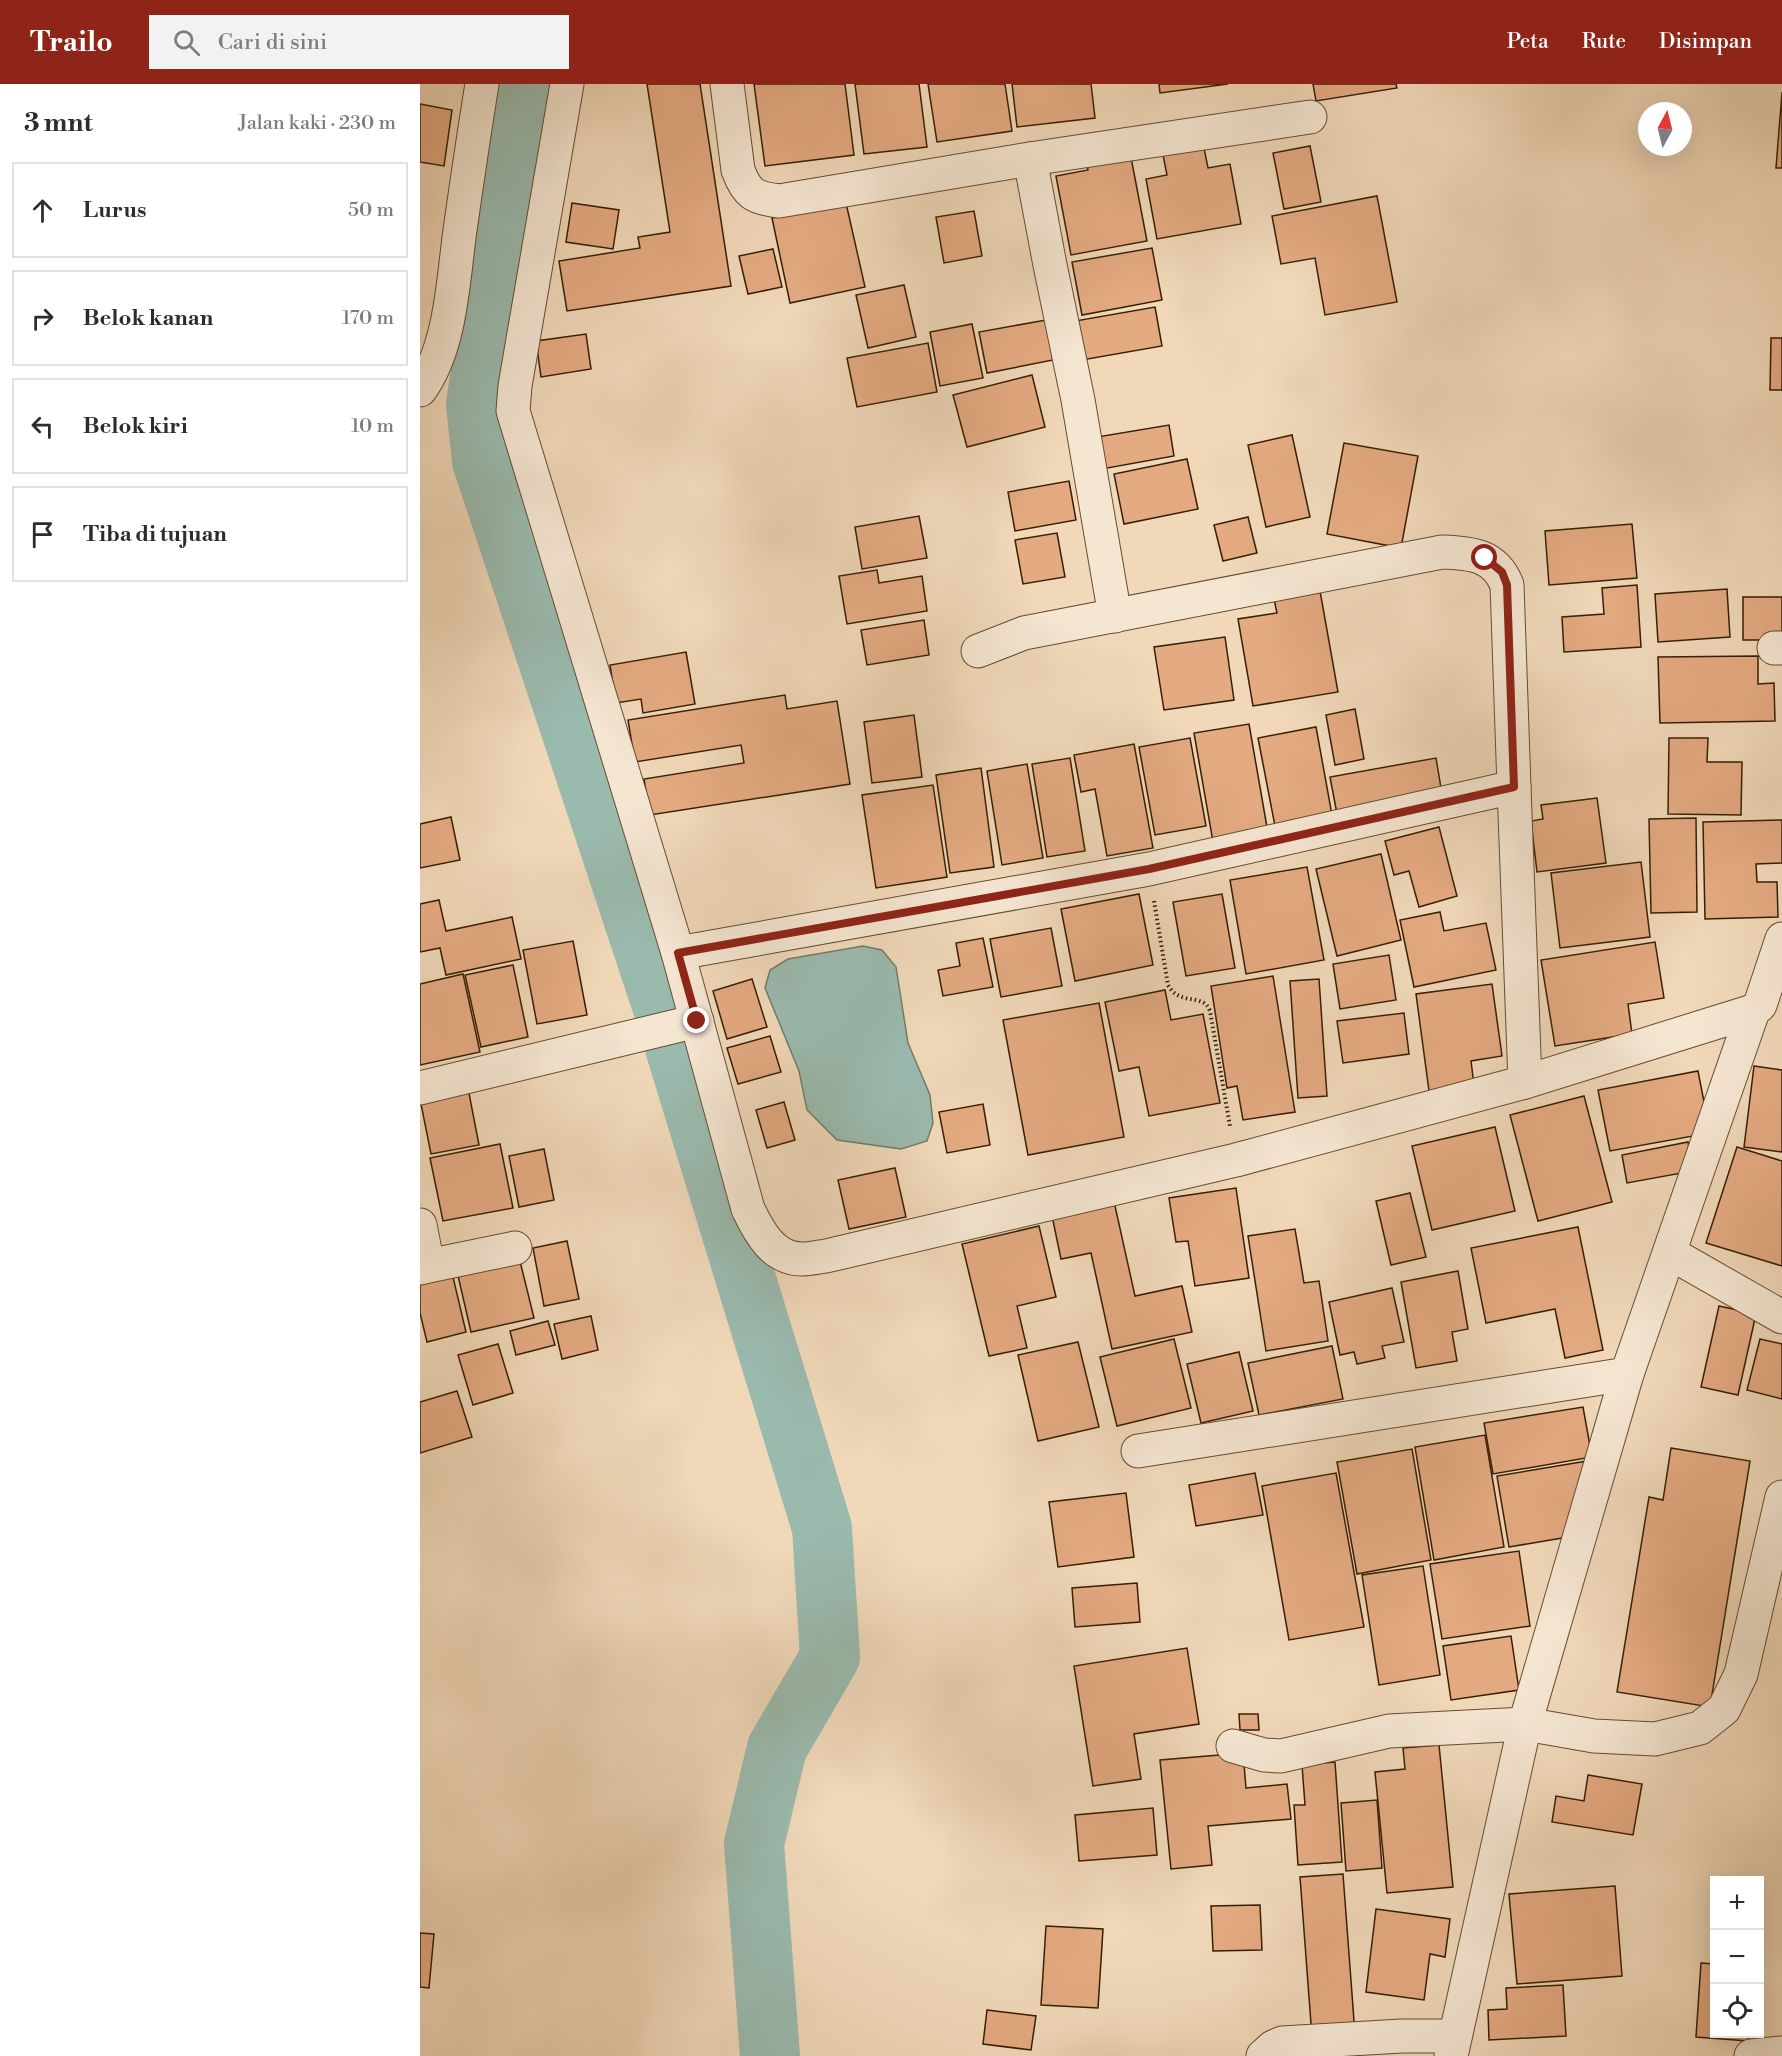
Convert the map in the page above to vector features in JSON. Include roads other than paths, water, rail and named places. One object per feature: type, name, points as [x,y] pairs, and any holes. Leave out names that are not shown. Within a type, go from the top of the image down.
[{"type":"street","points":[[420,390],[437,360],[448,313],[482,84]]},
{"type":"street","points":[[567,84],[515,386],[513,411],[678,953],[689,1023],[748,1209],[760,1233],[777,1252],[787,1257],[802,1259],[826,1256],[1236,1160],[1526,1082],[1765,1006]]},
{"type":"street","points":[[727,84],[738,170],[748,192],[766,200],[778,201],[1030,159],[1310,117]]},
{"type":"street","points":[[1030,159],[1078,400],[1115,616]]},
{"type":"street","points":[[978,651],[1024,633],[1442,552],[1466,553],[1485,558],[1502,572],[1507,585],[1526,1082]]},
{"type":"street","points":[[678,953],[1149,869],[1514,787]]},
{"type":"street","points":[[1263,2056],[1282,2043],[1402,2036],[1453,2046],[1525,1724],[1627,1374],[1670,1253],[1765,1006],[1782,939]]},
{"type":"street","points":[[420,1088],[689,1023]]},
{"type":"street","points":[[420,1225],[424,1267],[514,1248]]},
{"type":"street","points":[[1670,1253],[1782,1317]]},
{"type":"street","points":[[1138,1451],[1627,1374]]},
{"type":"street","points":[[1233,1746],[1264,1755],[1281,1756],[1389,1731],[1525,1724],[1594,1736],[1655,1739],[1700,1728],[1724,1709],[1741,1674],[1782,1497]]},
{"type":"street","points":[[1751,2056],[1782,2053]]},
{"type":"waterway","points":[[526,84],[476,404],[482,461],[662,1005],[822,1528],[830,1657],[777,1748],[754,1844],[770,2056]]}]
